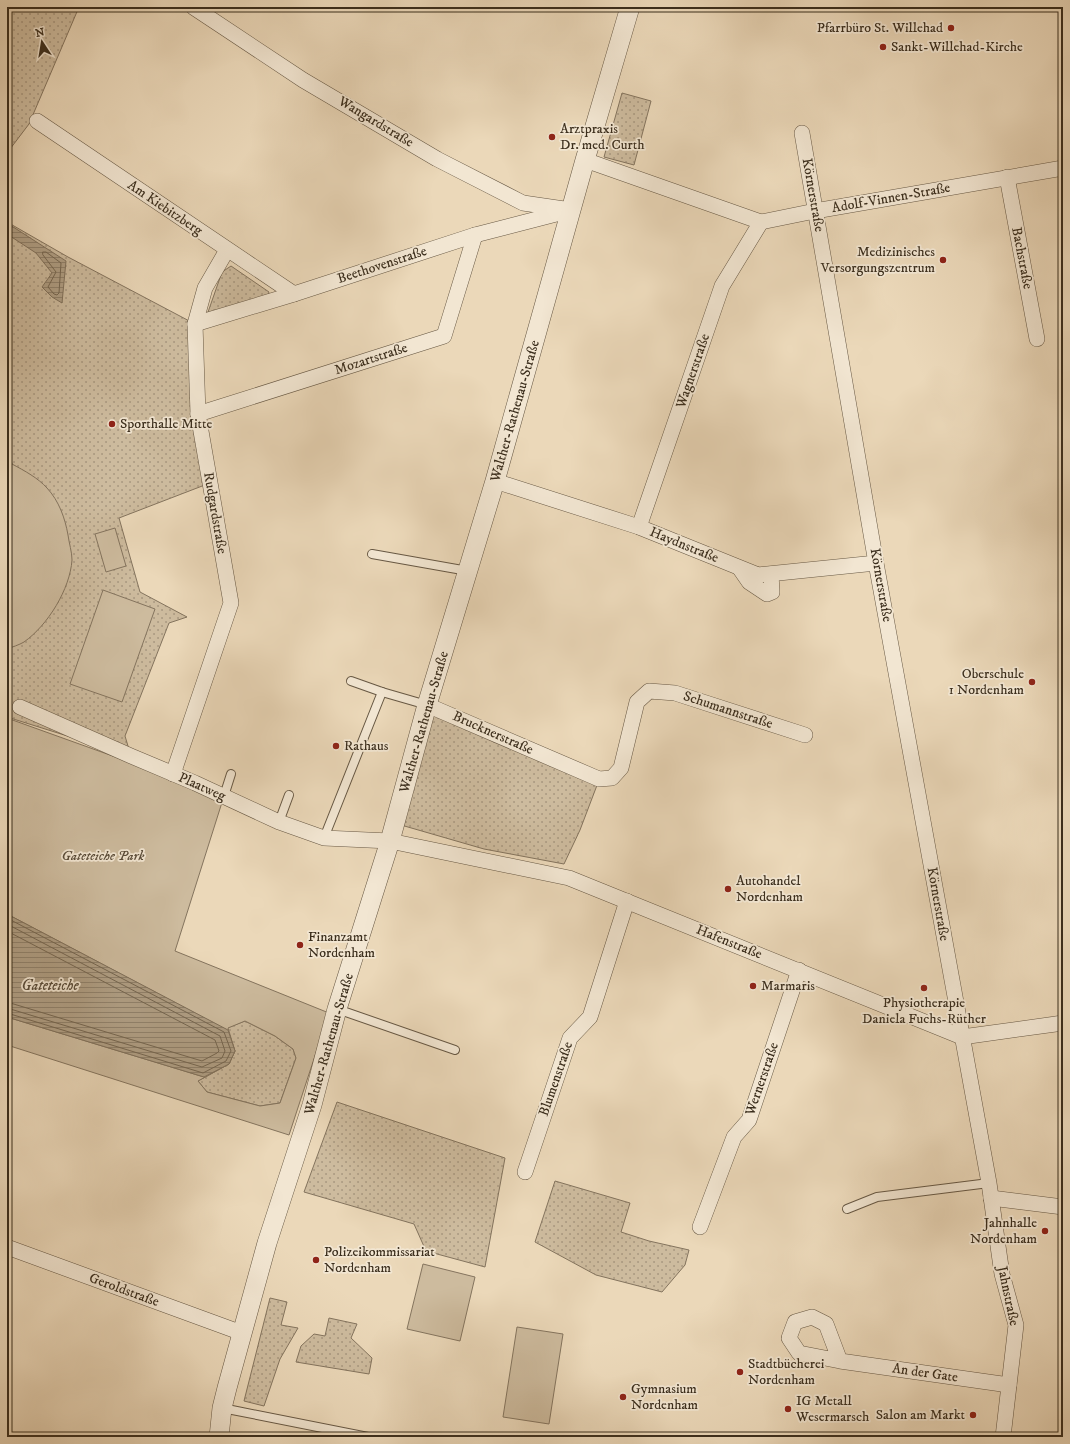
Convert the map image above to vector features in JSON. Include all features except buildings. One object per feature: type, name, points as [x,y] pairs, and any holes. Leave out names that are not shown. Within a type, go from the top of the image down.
[{"type":"street","name":"Wangardstraße","points":[[193,7],[303,80],[437,159],[523,203],[571,210]]},
{"type":"street","name":"Walther-Rathenau-Straße","points":[[218,1437],[222,1408],[267,1243],[312,1105],[337,1009],[390,841],[427,705],[495,481],[585,160],[630,7]]},
{"type":"street","name":"Am Kiebitzberg","points":[[37,122],[294,294]]},
{"type":"street","name":"Körnerstraße","points":[[802,133],[876,563],[962,1037]]},
{"type":"street","points":[[585,160],[761,222]]},
{"type":"street","name":"Adolf-Vinnen-Straße","points":[[761,222],[815,211],[1063,168]]},
{"type":"street","name":"Bachstraße","points":[[1006,177],[1037,339]]},
{"type":"street","name":"Beethovenstraße","points":[[195,324],[294,294],[475,235],[571,210]]},
{"type":"street","name":"Wagnerstraße","points":[[639,527],[722,286],[761,222]]},
{"type":"street","name":"Mozartstraße","points":[[198,414],[444,336],[475,235]]},
{"type":"street","name":"Rudgardstraße","points":[[173,774],[231,603],[198,414],[195,324],[205,288],[227,250]]},
{"type":"street","name":"Haydnstraße","points":[[495,481],[639,527],[758,575],[876,563]]},
{"type":"street","name":"Schumannstraße","points":[[612,778],[621,768],[637,702],[649,691],[675,693],[806,735]]},
{"type":"street","name":"Brucknerstraße","points":[[427,705],[599,779],[612,778]]},
{"type":"street","name":"Plaatweg","points":[[20,708],[224,796],[279,822],[324,838],[390,841]]},
{"type":"street","name":"Hafenstraße","points":[[390,841],[568,878],[962,1037]]},
{"type":"street","name":"Blumenstraße","points":[[524,1172],[570,1038],[590,1017],[627,901]]},
{"type":"street","name":"Wernerstraße","points":[[700,1227],[734,1137],[749,1120],[799,970]]},
{"type":"street","points":[[962,1037],[1063,1023]]},
{"type":"street","name":"Jahnstraße","points":[[962,1037],[989,1183],[1002,1274],[1016,1325],[1003,1437]]},
{"type":"street","points":[[991,1198],[1063,1207]]},
{"type":"street","name":"Geroldstraße","points":[[7,1247],[242,1332]]},
{"type":"street","name":"An der Gate","points":[[840,1361],[1009,1385]]},
{"type":"lane","points":[[372,554],[468,571]]},
{"type":"lane","name":"Brucknerstraße","points":[[351,681],[427,705]]},
{"type":"lane","points":[[324,838],[382,692]]},
{"type":"lane","points":[[224,796],[231,774]]},
{"type":"lane","points":[[279,822],[289,795]]},
{"type":"lane","points":[[337,1009],[455,1050]]},
{"type":"lane","points":[[847,1209],[877,1197],[989,1183]]},
{"type":"lane","points":[[222,1408],[368,1437]]},
{"type":"green space","points":[[7,7],[79,7],[29,124],[7,153]]},
{"type":"green space","points":[[622,93],[651,101],[634,165],[604,157]]},
{"type":"green space","points":[[7,222],[68,257],[195,324],[210,483],[119,518],[140,592],[187,617],[169,623],[125,736],[131,756],[7,717]]},
{"type":"green space","points":[[231,266],[269,292],[267,298],[207,315],[222,272]]},
{"type":"green space","points":[[7,444],[12,464],[40,481],[51,493],[58,504],[67,529],[72,560],[67,583],[56,606],[49,616],[33,635],[24,642],[7,649]]},
{"type":"green space","points":[[115,528],[126,566],[106,572],[95,534]]},
{"type":"green space","points":[[103,590],[155,609],[122,702],[70,684]]},
{"type":"green space","points":[[431,709],[599,780],[580,830],[564,864],[484,849],[401,825]]},
{"type":"green space","name":"Gateteiche Park","points":[[7,718],[224,796],[175,951],[329,1013],[289,1135],[7,1045],[7,1017],[204,1077],[227,1030],[7,914]],"holes":[[[245,1021],[275,1036],[293,1049],[296,1058],[280,1103],[260,1106],[207,1092],[198,1081],[229,1064],[235,1051],[228,1028]]]},
{"type":"green space","points":[[245,1021],[275,1036],[293,1049],[296,1058],[280,1103],[260,1106],[207,1092],[198,1081],[229,1064],[235,1051],[227,1028]]},
{"type":"green space","points":[[337,1102],[505,1158],[485,1267],[426,1251],[414,1224],[304,1192]]},
{"type":"green space","points":[[555,1181],[630,1203],[621,1232],[649,1241],[689,1250],[685,1265],[662,1292],[596,1275],[535,1242]]},
{"type":"green space","points":[[423,1264],[475,1277],[460,1341],[407,1329]]},
{"type":"green space","points":[[270,1298],[287,1302],[281,1325],[298,1328],[280,1359],[264,1406],[244,1401]]},
{"type":"green space","points":[[329,1318],[357,1324],[351,1338],[372,1358],[369,1374],[296,1362],[301,1346],[314,1334],[325,1336]]},
{"type":"green space","points":[[517,1327],[563,1334],[549,1424],[503,1417]]},
{"type":"water","points":[[7,223],[66,261],[62,303],[52,297],[42,287],[52,273],[36,253],[7,234]]},
{"type":"water","name":"Gateteiche","points":[[7,914],[228,1030],[235,1051],[229,1064],[204,1077],[7,1017]]},
{"type":"place","name":"Pfarrbüro St. Willehad","points":[[951,28]]},
{"type":"place","name":"Sankt-Willehad-Kirche","points":[[883,47]]},
{"type":"place","name":"Arztpraxis Dr. med. Curth","points":[[552,137]]},
{"type":"place","name":"Medizinisches Versorgungszentrum","points":[[943,260]]},
{"type":"place","name":"Sporthalle Mitte","points":[[112,424]]},
{"type":"place","name":"Oberschule 1 Nordenham","points":[[1032,682]]},
{"type":"place","name":"Rathaus","points":[[336,746]]},
{"type":"place","name":"Autohandel Nordenham","points":[[728,889]]},
{"type":"place","name":"Finanzamt Nordenham","points":[[300,945]]},
{"type":"place","name":"Marmaris","points":[[753,986]]},
{"type":"place","name":"Physiotherapie Daniela Fuchs-Rüther","points":[[924,988]]},
{"type":"place","name":"Jahnhalle Nordenham","points":[[1045,1231]]},
{"type":"place","name":"Polizeikommissariat Nordenham","points":[[316,1260]]},
{"type":"place","name":"Stadtbücherei Nordenham","points":[[740,1372]]},
{"type":"place","name":"Gymnasium Nordenham","points":[[623,1397]]},
{"type":"place","name":"IG Metall Wesermarsch","points":[[788,1409]]},
{"type":"place","name":"Salon am Markt","points":[[973,1415]]}]
